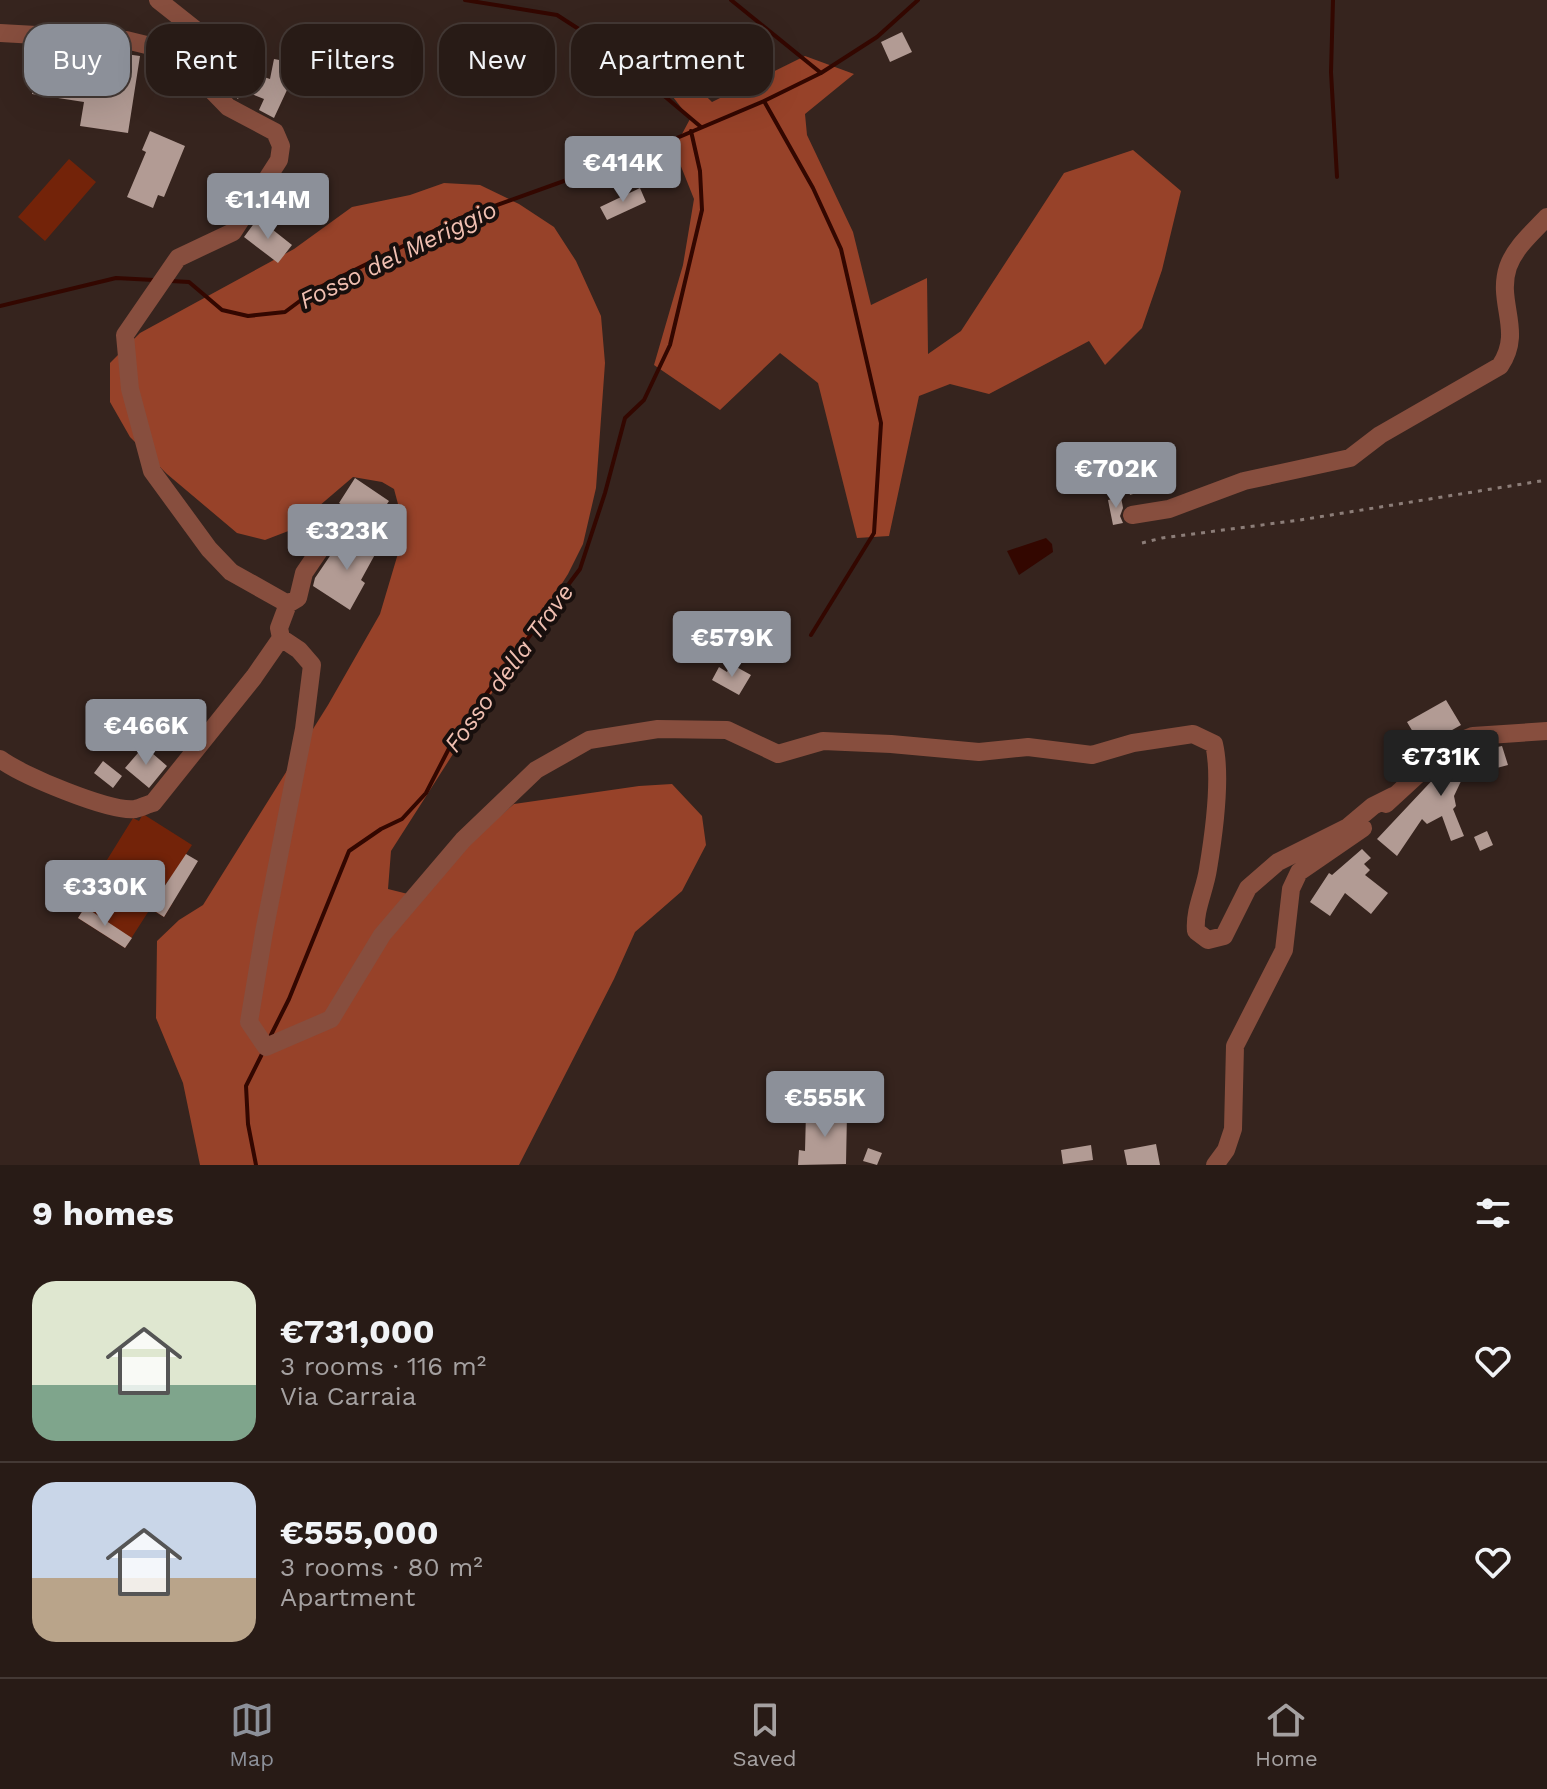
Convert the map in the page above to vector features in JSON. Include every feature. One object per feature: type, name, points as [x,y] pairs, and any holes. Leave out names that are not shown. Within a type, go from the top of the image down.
[{"type":"street","points":[[158,0],[188,24]]},
{"type":"street","points":[[0,33],[126,40],[146,45]]},
{"type":"street","points":[[217,96],[228,107],[275,132],[281,146],[279,160],[233,232],[178,258],[125,335],[130,389],[152,471],[193,527],[231,572],[288,604]]},
{"type":"street","points":[[1132,515],[1169,509],[1244,481],[1350,458],[1380,435],[1500,366],[1510,351],[1507,269],[1516,250],[1547,217]]},
{"type":"street","points":[[342,517],[304,573],[298,598],[288,604],[279,628],[281,638],[299,650],[312,665],[312,680],[249,1022],[266,1047],[331,1019],[382,935],[463,840],[536,770],[589,740],[658,729],[727,730],[778,754],[823,741],[979,752],[1028,747],[1092,755],[1133,743],[1193,734],[1214,744],[1219,766],[1208,871],[1195,919],[1196,931],[1208,940],[1224,936],[1248,888],[1278,862],[1348,827],[1373,806],[1393,796]]},
{"type":"street","points":[[0,759],[13,769],[54,787],[102,802],[134,809],[153,803],[254,677],[281,638]]},
{"type":"street","points":[[1215,1165],[1226,1150],[1233,1129],[1235,1046],[1284,950],[1291,889],[1299,872],[1361,830],[1393,796],[1450,745],[1473,736],[1547,731]]},
{"type":"path","points":[[1142,543],[1547,480]]},
{"type":"shaded area","points":[[805,56],[854,74],[805,114],[807,135],[853,232],[871,305],[927,278],[928,354],[961,331],[1064,173],[1133,150],[1181,191],[1162,270],[1142,328],[1105,365],[1089,341],[989,394],[950,384],[919,396],[889,536],[857,538],[818,383],[780,353],[720,410],[654,365],[683,265],[694,199],[674,149],[690,119],[672,96],[706,96],[712,102],[724,96],[773,96],[773,72]]},
{"type":"shaded area","points":[[69,159],[96,182],[45,241],[18,217]]},
{"type":"shaded area","points":[[444,183],[480,185],[519,204],[554,227],[576,261],[601,316],[605,363],[596,488],[583,544],[568,574],[391,851],[388,889],[408,894],[514,804],[639,786],[672,784],[702,816],[706,845],[682,891],[635,932],[519,1165],[200,1165],[183,1083],[156,1018],[157,941],[179,920],[203,905],[328,705],[380,614],[402,540],[402,519],[394,489],[382,482],[353,477],[291,530],[265,540],[237,533],[167,474],[130,437],[110,402],[110,363],[140,333],[294,249],[352,207],[410,195]]},
{"type":"shaded area","points":[[1046,538],[1052,544],[1053,552],[1019,575],[1007,551]]},
{"type":"shaded area","points":[[143,814],[192,845],[186,854],[183,885],[170,878],[158,895],[172,904],[164,917],[150,909],[125,948],[78,918],[107,871],[102,868],[133,818],[139,821]]},
{"type":"building","points":[[902,32],[912,52],[890,62],[881,42]]},
{"type":"building","points":[[130,55],[140,56],[128,133],[80,126],[84,102],[45,96],[130,96]]},
{"type":"building","points":[[274,59],[281,60],[281,96],[284,96],[274,118],[259,110],[264,99],[257,96],[265,96],[265,77],[270,79]]},
{"type":"building","points":[[150,131],[185,146],[164,197],[158,195],[153,208],[127,197],[146,152],[142,150]]},
{"type":"building","points":[[640,188],[646,202],[607,220],[600,207]]},
{"type":"building","points":[[258,218],[292,245],[278,263],[244,237]]},
{"type":"building","points":[[1166,451],[1176,480],[1130,495],[1124,464]]},
{"type":"building","points":[[355,478],[389,501],[373,525],[339,503]]},
{"type":"building","points":[[1121,497],[1123,508],[1120,516],[1123,523],[1113,525],[1108,500]]},
{"type":"building","points":[[369,530],[384,538],[361,580],[365,583],[350,610],[313,586],[336,547],[353,558]]},
{"type":"building","points":[[731,664],[751,675],[739,695],[712,680],[719,667],[727,672]]},
{"type":"building","points":[[1446,700],[1461,725],[1422,747],[1407,722]]},
{"type":"building","points":[[144,746],[167,766],[149,788],[125,768]]},
{"type":"building","points":[[1502,746],[1508,765],[1463,777],[1454,796],[1456,806],[1453,809],[1464,836],[1451,841],[1442,816],[1427,824],[1422,819],[1397,856],[1377,839],[1455,756]]},
{"type":"building","points":[[103,761],[122,776],[113,788],[94,773]]},
{"type":"building","points":[[1487,831],[1493,845],[1480,851],[1474,837]]},
{"type":"building","points":[[1362,849],[1371,858],[1364,864],[1370,870],[1365,875],[1388,893],[1371,914],[1345,893],[1330,916],[1310,902],[1329,873],[1332,875]]},
{"type":"building","points":[[186,854],[198,861],[164,917],[150,908]]},
{"type":"building","points":[[85,907],[132,938],[125,948],[78,918]]},
{"type":"building","points":[[806,1112],[847,1113],[846,1164],[798,1165],[799,1150],[805,1151]]},
{"type":"building","points":[[1156,1144],[1160,1165],[1127,1165],[1124,1150]]},
{"type":"building","points":[[1091,1145],[1093,1160],[1063,1164],[1061,1150]]},
{"type":"building","points":[[868,1148],[882,1153],[877,1165],[863,1161]]},
{"type":"waterway","points":[[465,0],[557,15],[605,46],[701,127]]},
{"type":"waterway","points":[[731,0],[821,73]]},
{"type":"waterway","name":"Fosso del Meriggio","points":[[171,281],[189,282],[222,310],[248,316],[285,312],[316,289],[458,219],[639,154],[764,101],[821,73],[877,37],[918,0]]},
{"type":"waterway","points":[[1333,0],[1331,72],[1337,177]]},
{"type":"waterway","points":[[764,101],[813,188],[841,249],[881,423],[874,533],[811,635]]},
{"type":"waterway","name":"Fosso della Trave","points":[[270,1037],[289,999],[349,851],[402,819],[426,793],[457,733],[580,569],[625,418],[644,400],[670,345],[702,210],[700,171],[691,131]]},
{"type":"waterway","name":"Fosso del Meriggio","points":[[0,306],[116,278],[154,280]]},
{"type":"waterway","name":"Fosso della Trave","points":[[256,1165],[248,1124],[246,1086],[263,1052]]}]
